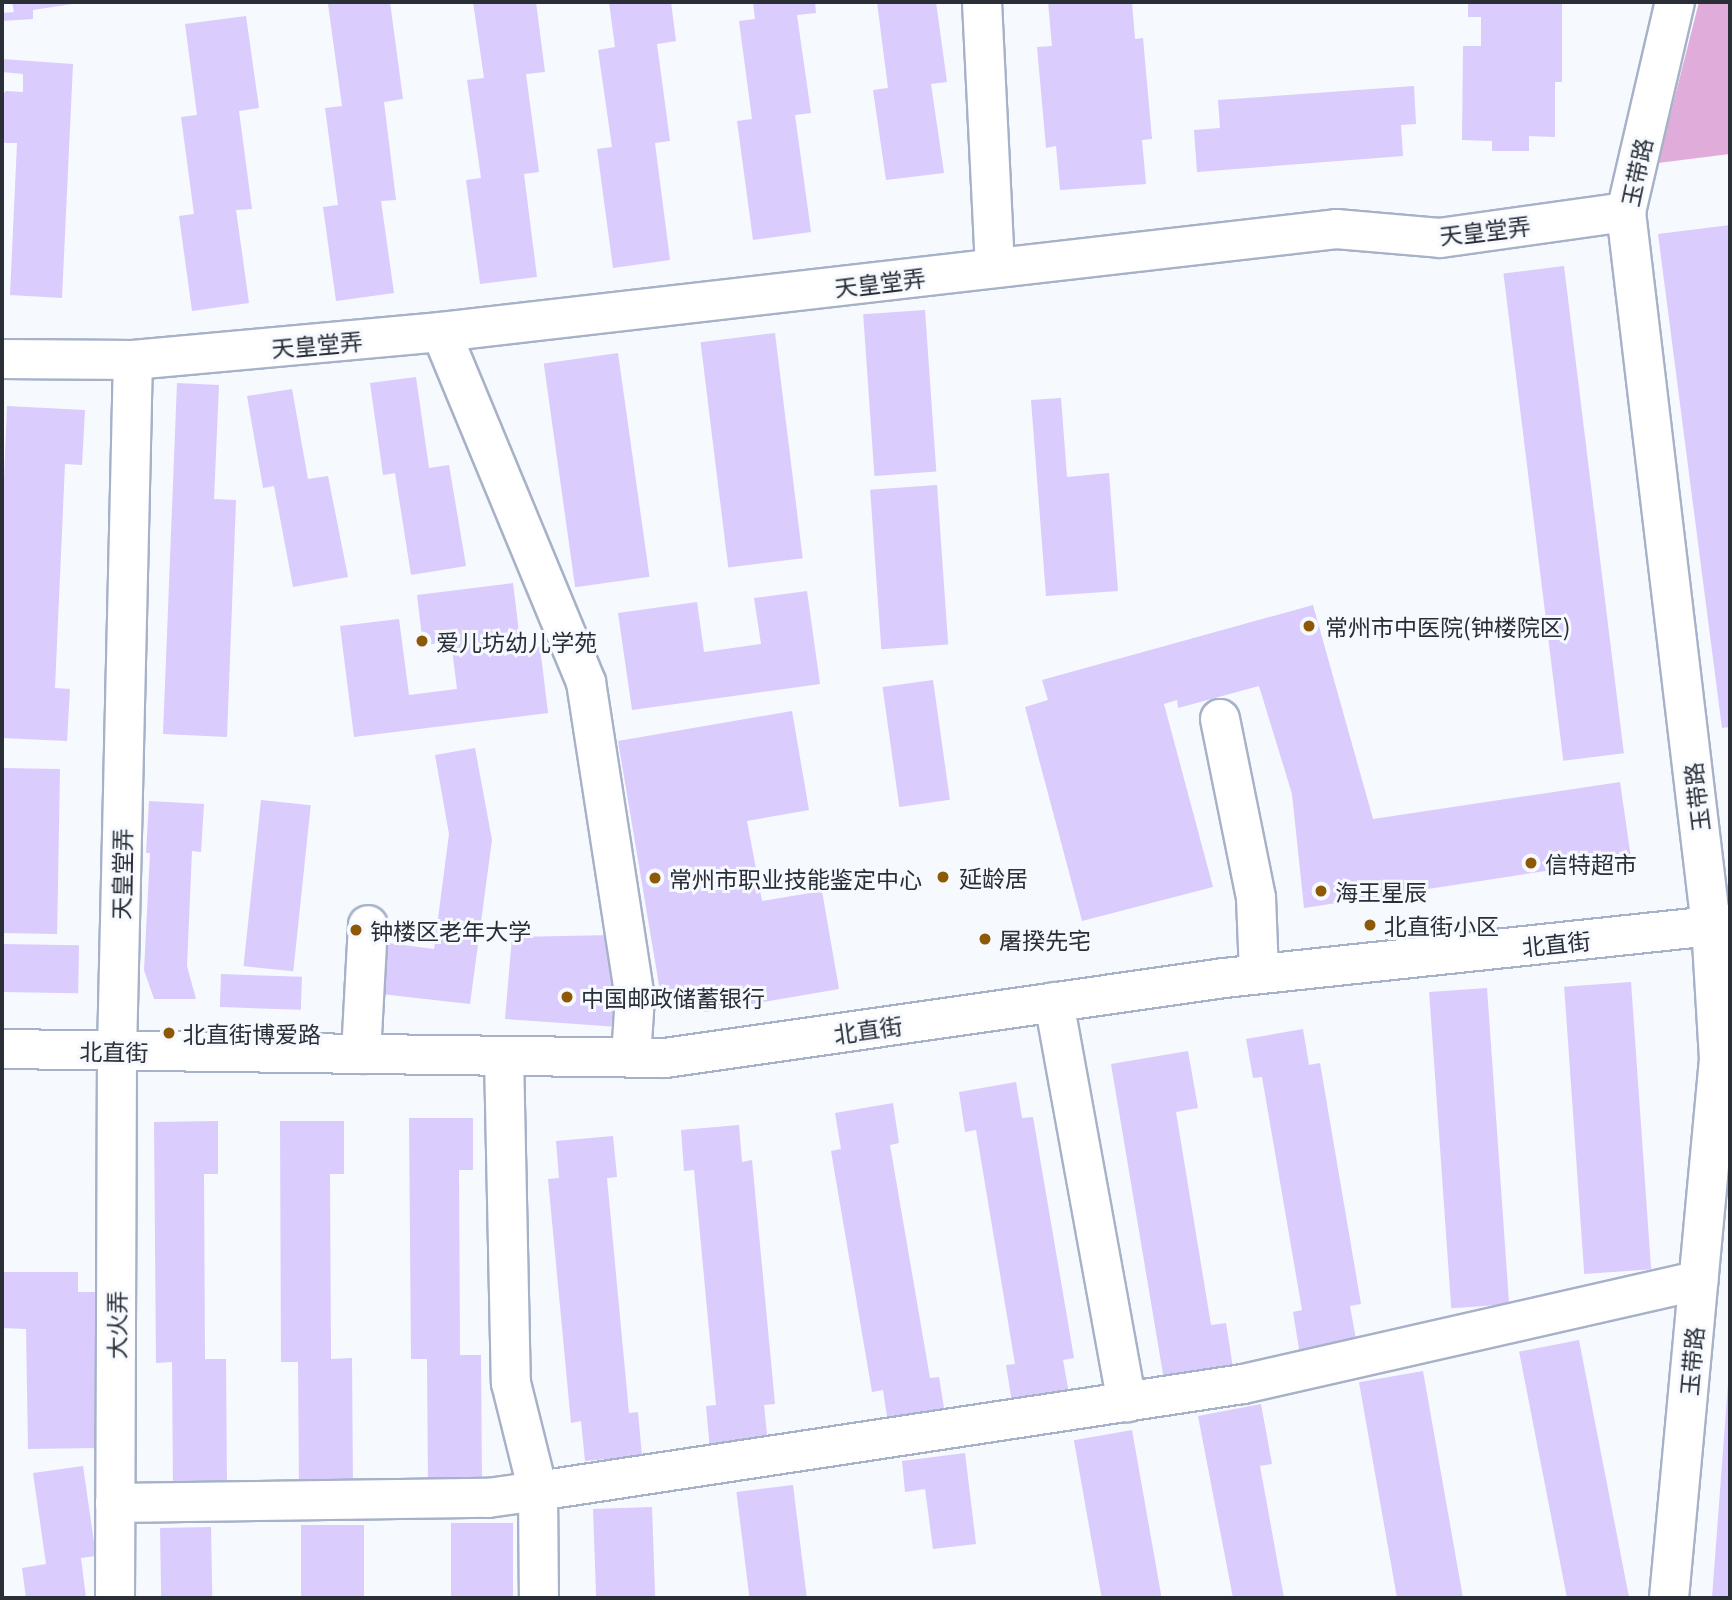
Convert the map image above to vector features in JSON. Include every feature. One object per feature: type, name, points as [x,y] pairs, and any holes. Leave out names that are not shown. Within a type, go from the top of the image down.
[{"type":"street","points":[[982,2],[995,268]]},
{"type":"street","name":"玉带路","points":[[1669,1598],[1719,1059],[1721,925],[1626,212],[1675,2]]},
{"type":"street","name":"天皇堂弄","points":[[2,359],[133,360],[441,332],[1336,229],[1440,238],[1626,212]]},
{"type":"street","points":[[441,332],[586,682],[635,997],[631,1058]]},
{"type":"street","name":"天皇堂弄","points":[[117,1052],[133,360]]},
{"type":"street","points":[[1220,719],[1256,898],[1259,974]]},
{"type":"street","points":[[361,1055],[368,925]]},
{"type":"street","name":"北直街","points":[[2,1049],[665,1058],[1259,974],[1721,925]]},
{"type":"street","points":[[1055,1002],[1127,1402]]},
{"type":"street","name":"大火弄","points":[[115,1598],[117,1052]]},
{"type":"street","points":[[505,1056],[511,1382],[538,1491],[539,1598]]},
{"type":"street","points":[[115,1503],[488,1498],[1243,1384],[1698,1282]]},
{"type":"shaded area","points":[[1699,2],[1730,2],[1730,154],[1658,163]]},
{"type":"building","points":[[12,2],[79,3],[33,10],[33,19],[2,21],[2,13],[14,12]]},
{"type":"building","points":[[390,2],[403,99],[384,102],[396,200],[381,201],[394,293],[336,301],[323,207],[338,205],[325,108],[342,106],[328,4]]},
{"type":"building","points":[[473,2],[536,2],[545,72],[526,74],[539,172],[524,174],[537,277],[480,284],[466,180],[481,178],[467,80],[484,78]]},
{"type":"building","points":[[609,2],[671,2],[676,41],[657,44],[670,141],[655,143],[670,260],[613,268],[597,149],[612,147],[598,50],[615,47]]},
{"type":"building","points":[[753,2],[815,2],[816,13],[797,15],[811,113],[795,115],[811,232],[753,240],[737,121],[752,119],[739,21],[755,19]]},
{"type":"building","points":[[877,2],[936,2],[947,82],[931,84],[944,173],[886,180],[873,90],[888,88]]},
{"type":"building","points":[[1048,2],[1132,2],[1135,39],[1143,38],[1152,139],[1142,140],[1146,184],[1060,190],[1056,146],[1046,148],[1037,47],[1052,46]]},
{"type":"building","points":[[1468,2],[1562,2],[1562,82],[1555,82],[1555,137],[1529,136],[1529,151],[1492,151],[1492,141],[1462,140],[1463,46],[1481,46],[1481,17],[1468,17]]},
{"type":"building","points":[[246,16],[259,108],[239,111],[252,209],[236,210],[249,303],[192,311],[179,216],[194,214],[181,117],[197,115],[185,24]]},
{"type":"building","points":[[2,59],[73,64],[62,298],[10,295],[17,143],[5,143],[2,139],[2,95],[6,91],[23,92],[23,74],[2,72]]},
{"type":"building","points":[[1414,86],[1416,124],[1401,125],[1403,156],[1197,172],[1194,130],[1220,128],[1218,100]]},
{"type":"building","points":[[1730,225],[1730,727],[1722,728],[1658,234]]},
{"type":"building","points":[[1564,266],[1624,753],[1563,761],[1503,273]]},
{"type":"building","points":[[925,310],[936,472],[874,476],[863,314]]},
{"type":"building","points":[[775,333],[803,558],[728,567],[701,342]]},
{"type":"building","points":[[618,353],[649,577],[575,587],[544,363]]},
{"type":"building","points":[[416,377],[429,468],[449,465],[466,566],[411,575],[395,473],[383,475],[370,383]]},
{"type":"building","points":[[177,383],[219,385],[214,499],[236,500],[227,737],[163,734]]},
{"type":"building","points":[[292,389],[308,479],[328,476],[348,577],[293,587],[274,486],[263,488],[247,396]]},
{"type":"building","points":[[1061,398],[1067,477],[1109,473],[1118,591],[1046,596],[1031,400]]},
{"type":"building","points":[[7,406],[85,410],[82,465],[65,464],[55,688],[70,689],[67,741],[2,738],[2,530]]},
{"type":"building","points":[[937,485],[948,645],[881,649],[870,490]]},
{"type":"building","points":[[513,583],[521,649],[540,647],[548,713],[354,737],[340,626],[399,619],[409,695],[457,689],[451,642],[423,645],[417,595]]},
{"type":"building","points":[[807,591],[820,684],[632,710],[618,613],[697,602],[704,652],[761,644],[754,598]]},
{"type":"building","points":[[1313,605],[1373,819],[1620,782],[1631,858],[1304,908],[1292,794],[1259,686],[1178,708],[1177,700],[1164,704],[1213,887],[1082,921],[1025,707],[1048,700],[1042,680]]},
{"type":"building","points":[[933,680],[950,800],[899,807],[882,687]]},
{"type":"building","points":[[792,711],[809,810],[747,821],[762,901],[822,891],[839,989],[706,1012],[686,1010],[659,985],[618,741]]},
{"type":"building","points":[[475,748],[492,840],[470,1004],[381,994],[388,943],[434,949],[449,834],[435,755]]},
{"type":"building","points":[[2,768],[60,769],[57,934],[2,933]]},
{"type":"building","points":[[261,800],[311,805],[293,971],[244,966]]},
{"type":"building","points":[[149,801],[204,804],[201,852],[192,851],[187,966],[196,999],[154,999],[144,970],[150,853],[146,853]]},
{"type":"building","points":[[613,935],[619,1027],[505,1019],[512,937]]},
{"type":"building","points":[[2,944],[79,945],[78,993],[2,992]]},
{"type":"building","points":[[221,974],[302,977],[301,1010],[220,1007]]},
{"type":"building","points":[[1631,982],[1651,1269],[1584,1274],[1564,987]]},
{"type":"building","points":[[1487,988],[1509,1304],[1451,1308],[1429,992]]},
{"type":"building","points":[[1303,1029],[1309,1065],[1320,1063],[1361,1304],[1350,1306],[1357,1345],[1300,1355],[1293,1312],[1302,1310],[1262,1077],[1253,1078],[1246,1039]]},
{"type":"building","points":[[1188,1051],[1198,1108],[1176,1112],[1211,1325],[1226,1323],[1234,1374],[1165,1386],[1111,1064]]},
{"type":"building","points":[[1016,1082],[1022,1118],[1033,1117],[1074,1358],[1063,1360],[1070,1399],[1013,1409],[1006,1365],[1015,1364],[976,1130],[965,1132],[959,1092]]},
{"type":"building","points":[[893,1103],[899,1143],[890,1145],[930,1378],[939,1377],[946,1420],[889,1430],[883,1390],[872,1392],[831,1151],[841,1149],[835,1113]]},
{"type":"building","points":[[409,1118],[473,1118],[473,1170],[459,1170],[460,1355],[481,1355],[482,1486],[428,1486],[427,1359],[411,1359]]},
{"type":"building","points":[[218,1121],[218,1174],[204,1174],[205,1359],[226,1359],[227,1489],[173,1490],[172,1362],[156,1363],[154,1122]]},
{"type":"building","points":[[280,1121],[344,1121],[344,1174],[330,1174],[331,1359],[352,1358],[353,1489],[299,1489],[298,1362],[281,1362]]},
{"type":"building","points":[[739,1125],[742,1162],[752,1160],[775,1404],[764,1405],[768,1444],[710,1450],[706,1406],[716,1405],[694,1170],[684,1171],[681,1130]]},
{"type":"building","points":[[613,1136],[617,1177],[607,1178],[629,1413],[638,1412],[642,1456],[585,1461],[581,1421],[571,1423],[548,1179],[559,1178],[556,1141]]},
{"type":"building","points":[[2,1272],[78,1272],[78,1292],[95,1292],[97,1448],[28,1449],[26,1329],[2,1328]]},
{"type":"building","points":[[1579,1340],[1629,1598],[1567,1598],[1519,1352]]},
{"type":"building","points":[[1423,1371],[1463,1598],[1397,1598],[1359,1382]]},
{"type":"building","points":[[1728,1384],[1730,1598],[1712,1598]]},
{"type":"building","points":[[1261,1404],[1272,1464],[1260,1466],[1284,1598],[1233,1598],[1198,1416]]},
{"type":"building","points":[[1132,1430],[1162,1598],[1102,1598],[1074,1440]]},
{"type":"building","points":[[965,1453],[976,1544],[933,1549],[925,1489],[905,1492],[902,1461]]},
{"type":"building","points":[[83,1466],[96,1556],[81,1558],[86,1598],[26,1598],[22,1568],[46,1564],[33,1473]]},
{"type":"building","points":[[793,1485],[807,1598],[749,1598],[736,1492]]},
{"type":"building","points":[[652,1507],[655,1598],[596,1598],[593,1509]]},
{"type":"building","points":[[451,1523],[513,1523],[513,1598],[451,1598]]},
{"type":"building","points":[[301,1525],[364,1525],[364,1598],[301,1598]]},
{"type":"building","points":[[211,1527],[212,1598],[161,1598],[160,1528]]},
{"type":"place","name":"常州市中医院(钟楼院区)","points":[[1309,626]]},
{"type":"place","name":"爱儿坊幼儿学苑","points":[[422,641]]},
{"type":"place","name":"信特超市","points":[[1531,863]]},
{"type":"place","name":"延龄居","points":[[943,877]]},
{"type":"place","name":"常州市职业技能鉴定中心","points":[[655,878]]},
{"type":"place","name":"海王星辰","points":[[1321,891]]},
{"type":"place","name":"北直街小区","points":[[1370,925]]},
{"type":"place","name":"钟楼区老年大学","points":[[356,930]]},
{"type":"place","name":"屠揆先宅","points":[[985,939]]},
{"type":"place","name":"中国邮政储蓄银行","points":[[567,997]]},
{"type":"place","name":"北直街博爱路","points":[[169,1033]]}]
